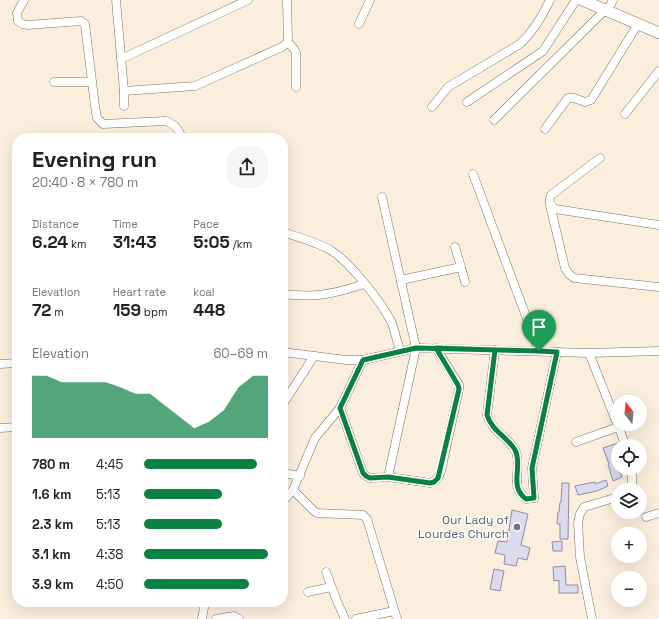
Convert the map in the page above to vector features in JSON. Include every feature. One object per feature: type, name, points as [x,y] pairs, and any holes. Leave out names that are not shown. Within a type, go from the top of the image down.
[{"type":"street","points":[[24,0],[17,13],[18,21],[22,24],[28,25],[81,21],[85,24],[97,118],[103,124],[166,121],[175,125],[180,133]]},
{"type":"street","points":[[116,0],[124,106]]},
{"type":"street","points":[[121,59],[248,0]]},
{"type":"street","points":[[287,0],[288,42],[296,53],[296,87]]},
{"type":"street","points":[[359,24],[370,0]]},
{"type":"street","points":[[432,107],[448,87],[520,44],[528,37],[539,22],[550,0]]},
{"type":"street","points":[[467,102],[543,51],[576,0]]},
{"type":"street","points":[[582,0],[659,33]]},
{"type":"street","points":[[494,120],[606,10],[613,0]]},
{"type":"street","points":[[545,129],[568,98],[574,98],[585,102],[591,100],[638,24]]},
{"type":"street","points":[[124,91],[195,86],[288,42]]},
{"type":"street","points":[[625,114],[659,71]]},
{"type":"street","points":[[54,82],[92,82]]},
{"type":"street","points":[[600,158],[551,195],[549,200],[565,268],[574,278],[659,287]]},
{"type":"street","points":[[473,174],[539,351]]},
{"type":"street","points":[[382,197],[416,348],[388,477]]},
{"type":"street","points":[[550,204],[555,209],[659,225]]},
{"type":"street","points":[[288,234],[330,250],[339,256],[364,284],[388,316],[392,323],[400,351]]},
{"type":"street","points":[[455,246],[465,282]]},
{"type":"street","points":[[401,280],[461,267]]},
{"type":"street","points":[[288,295],[323,296],[364,284]]},
{"type":"street","points":[[288,353],[346,360],[363,360],[416,348],[589,353],[659,351]]},
{"type":"street","points":[[340,408],[363,473],[366,476],[370,478],[388,477],[430,483],[434,482],[438,478],[459,389],[436,348]]},
{"type":"street","points":[[495,350],[487,415],[489,422],[493,427],[516,450],[518,490],[526,499],[534,498],[532,468],[557,352]]},
{"type":"street","points":[[589,353],[611,409]]},
{"type":"street","points":[[288,396],[314,356]]},
{"type":"street","points":[[288,496],[293,490],[300,476],[315,438],[340,408],[363,360]]},
{"type":"street","points":[[0,364],[12,363]]},
{"type":"street","points":[[0,428],[12,427]]},
{"type":"street","points":[[576,442],[611,430]]},
{"type":"street","points":[[288,474],[300,476]]},
{"type":"street","points":[[293,490],[314,511],[318,513],[358,514],[365,516],[367,519],[396,615],[356,619]]},
{"type":"street","points":[[592,619],[580,557],[578,523],[580,514],[584,507],[611,499]]},
{"type":"street","points":[[647,517],[659,513]]},
{"type":"street","points":[[326,572],[345,619]]},
{"type":"street","points":[[308,592],[331,587]]},
{"type":"street","points":[[202,619],[204,607]]},
{"type":"street","points":[[216,619],[234,616],[239,619]]},
{"type":"building","points":[[611,445],[611,474],[609,464],[603,448]]},
{"type":"building","points":[[611,475],[621,475],[622,477],[613,481]]},
{"type":"building","points":[[606,480],[608,486],[597,491],[578,495],[575,486],[595,482],[595,484]]},
{"type":"building","points":[[562,483],[569,483],[568,539],[560,539],[560,524],[557,524],[561,502]]},
{"type":"building","name":"Our Lady of Lourdes Church","points":[[512,510],[528,514],[521,545],[530,548],[527,560],[518,558],[516,566],[504,564],[505,555],[495,553],[498,541],[507,542]]},
{"type":"building","points":[[562,541],[562,551],[553,551],[552,542]]},
{"type":"building","points":[[565,566],[566,585],[578,585],[578,593],[559,593],[559,580],[554,581],[553,567]]},
{"type":"building","points":[[494,569],[504,571],[500,591],[490,589]]},
{"type":"place","name":"Our Lady of Lourdes Church","points":[[517,527]]},
{"type":"route","points":[[539,351],[436,348],[416,348],[363,360],[340,408],[363,473],[370,478],[388,477],[430,483],[434,482],[438,478],[441,471],[459,389],[436,348],[495,350],[487,415],[489,422],[493,427],[516,450],[518,490],[526,499],[534,498],[532,468],[557,352],[539,351]]}]
